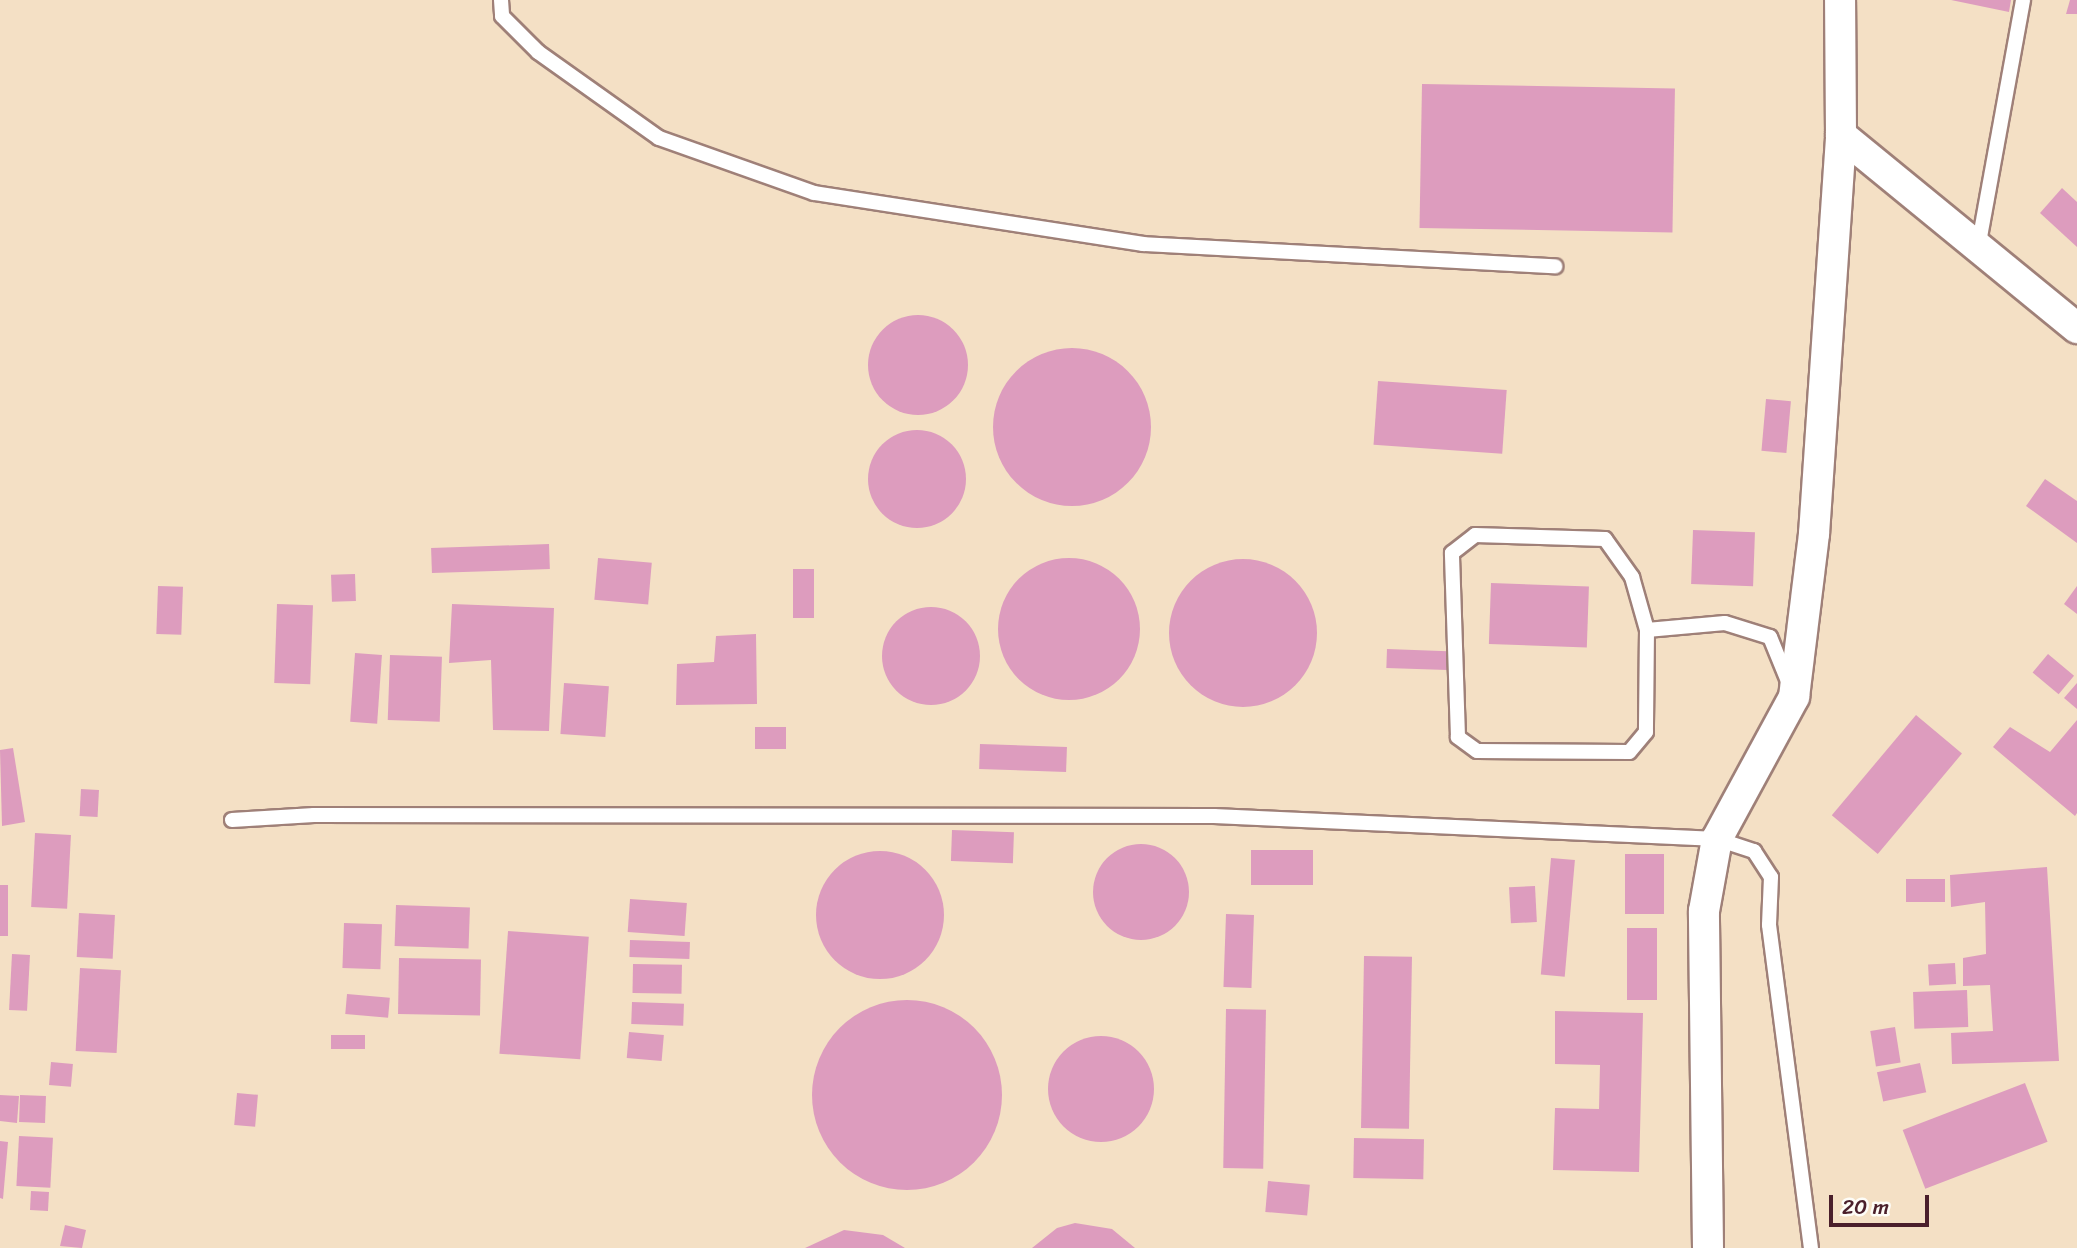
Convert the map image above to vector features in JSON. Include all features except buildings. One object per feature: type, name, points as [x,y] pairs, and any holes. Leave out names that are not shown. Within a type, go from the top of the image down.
[{"type":"street","points":[[1708,1248],[1703,911],[1717,839],[1794,697],[1814,534],[1841,135],[1840,0]]},
{"type":"street","points":[[1841,135],[2077,328]]},
{"type":"lane","points":[[500,0],[502,16],[538,52],[659,138],[814,193],[1143,244],[1555,267]]},
{"type":"lane","points":[[1978,247],[2023,0]]},
{"type":"lane","points":[[1475,535],[1605,539],[1632,577],[1647,630],[1646,732],[1629,752],[1476,751],[1458,737],[1451,553],[1475,535]]},
{"type":"lane","points":[[1647,630],[1725,623],[1770,637],[1794,697]]},
{"type":"lane","points":[[232,820],[314,815],[1214,816],[1717,839],[1754,851],[1771,877],[1769,925],[1811,1248]]}]
